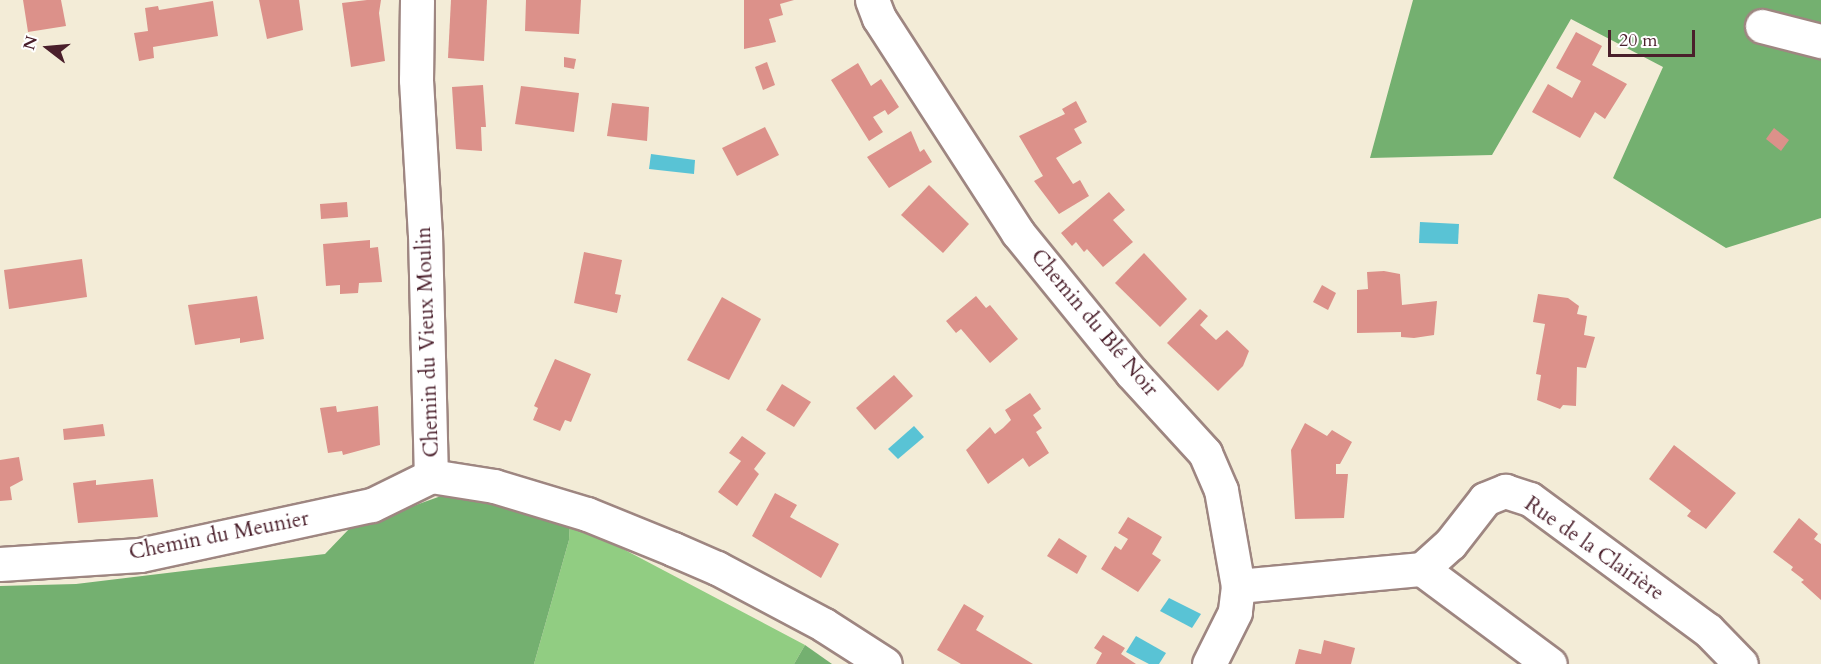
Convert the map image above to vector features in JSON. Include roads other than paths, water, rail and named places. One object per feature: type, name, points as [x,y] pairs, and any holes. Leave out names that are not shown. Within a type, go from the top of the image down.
[{"type":"street","name":"Chemin du Vieux Moulin","points":[[417,0],[416,80],[425,234],[431,476],[494,486],[587,514],[673,549],[805,615],[885,664]]},
{"type":"street","name":"Chemin du Blé Noir","points":[[872,0],[879,18],[1018,233],[1131,372],[1205,453],[1221,490],[1239,586],[1235,612],[1209,664]]},
{"type":"street","points":[[1762,26],[1821,41]]},
{"type":"street","name":"Chemin du Meunier","points":[[0,564],[140,555],[372,505],[431,476]]},
{"type":"street","name":"Rue de la Clairière","points":[[1422,569],[1450,544],[1485,499],[1505,491],[1530,499],[1708,630],[1741,664]]},
{"type":"street","points":[[1239,586],[1422,569],[1550,664]]},
{"type":"water","points":[[651,154],[695,160],[694,174],[649,169]]},
{"type":"water","points":[[1420,222],[1459,224],[1458,244],[1419,243]]},
{"type":"water","points":[[914,426],[924,437],[898,459],[888,449]]},
{"type":"water","points":[[1169,598],[1201,614],[1192,628],[1160,611]]},
{"type":"water","points":[[1136,636],[1166,653],[1159,664],[1149,664],[1126,652]]}]
